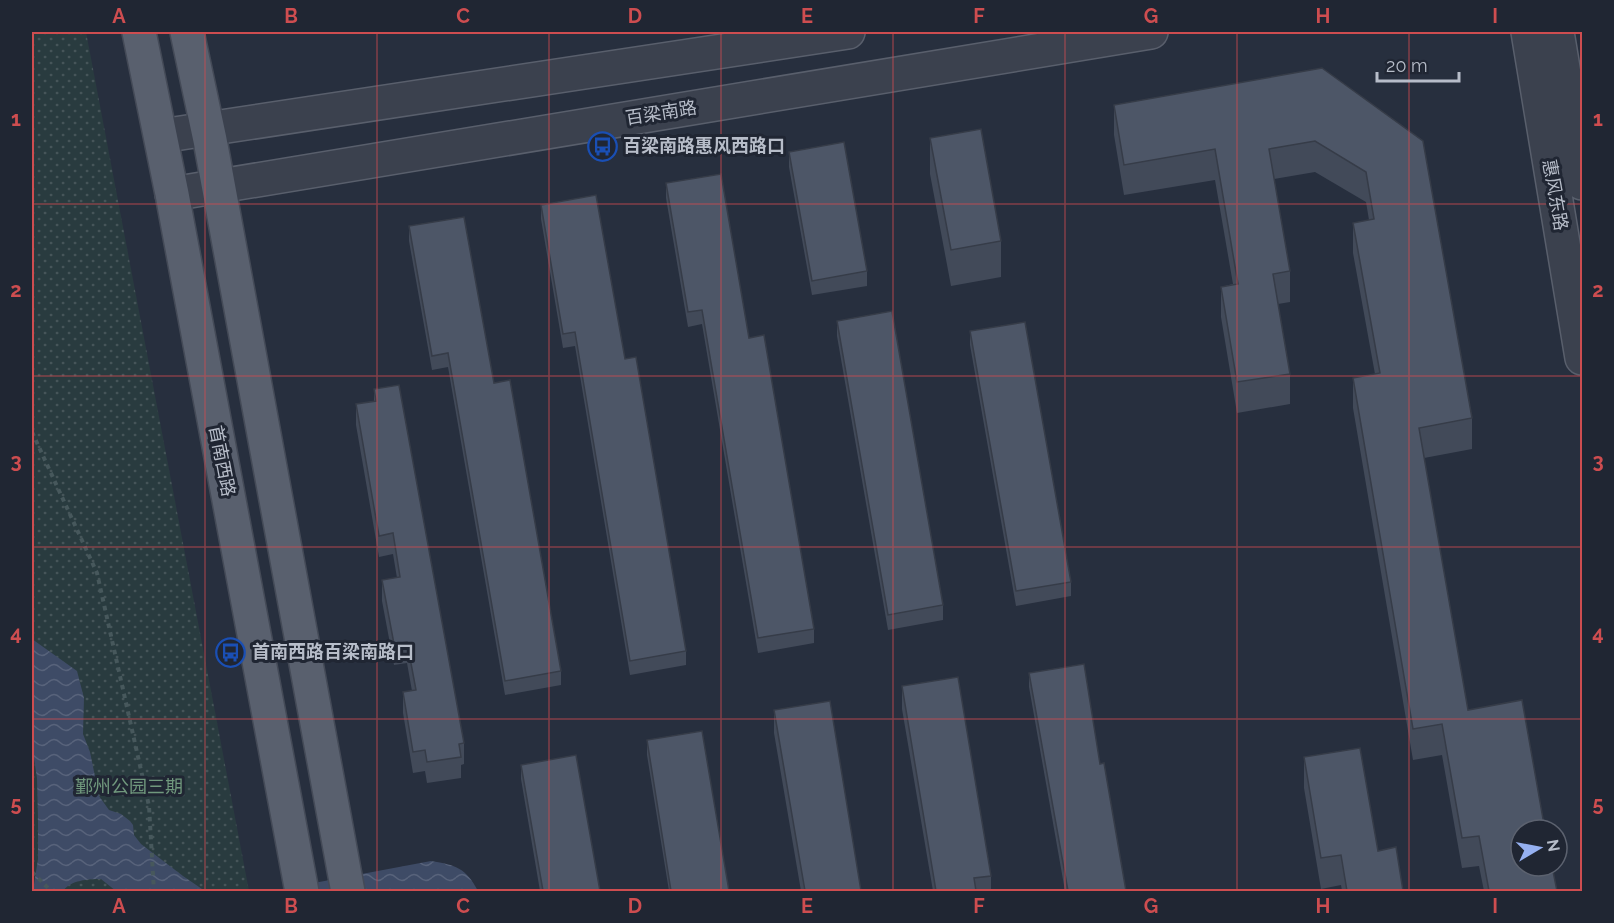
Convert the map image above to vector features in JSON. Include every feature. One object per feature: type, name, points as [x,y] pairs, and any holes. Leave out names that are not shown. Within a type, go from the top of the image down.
[{"type":"main road","name":"首南西路","points":[[139,32],[161,136],[302,891]]},
{"type":"main road","points":[[187,32],[218,186],[348,891]]},
{"type":"street","points":[[161,136],[848,32]]},
{"type":"street","name":"百梁南路","points":[[172,194],[1151,32]]},
{"type":"street","name":"惠风东路","points":[[1528,32],[1582,358]]},
{"type":"street","points":[[1557,32],[1582,183]]},
{"type":"path","points":[[32,432],[97,573],[149,806],[154,891]]},
{"type":"path","points":[[32,872],[52,891]]},
{"type":"green space","name":"鄞州公园三期","points":[[32,32],[86,32],[249,891],[32,891]]},
{"type":"water","points":[[32,639],[77,671],[84,698],[83,734],[90,752],[99,796],[109,810],[121,814],[130,821],[134,835],[141,844],[202,889],[212,891],[116,891],[101,879],[75,882],[63,891],[33,891],[38,859],[38,819],[37,778],[32,746]]},
{"type":"water","points":[[431,861],[447,864],[464,872],[478,891],[266,892]]},
{"type":"building","points":[[1322,68],[1423,141],[1472,418],[1419,428],[1468,710],[1522,700],[1543,818],[1509,818],[1509,878],[1554,878],[1557,891],[1489,891],[1479,836],[1462,838],[1442,724],[1413,729],[1353,378],[1380,373],[1353,223],[1374,219],[1366,172],[1315,141],[1269,149],[1290,271],[1273,274],[1290,374],[1237,382],[1221,287],[1238,284],[1215,149],[1124,165],[1114,105]]},
{"type":"building","points":[[981,129],[1001,241],[951,250],[930,138]]},
{"type":"building","points":[[844,142],[867,271],[812,281],[789,152]]},
{"type":"building","points":[[721,174],[749,338],[764,335],[814,629],[758,638],[702,310],[688,312],[666,183]]},
{"type":"building","points":[[596,195],[625,359],[636,357],[686,651],[630,661],[575,332],[563,334],[541,205]]},
{"type":"building","points":[[464,217],[494,383],[510,380],[561,671],[505,681],[448,353],[432,356],[409,226]]},
{"type":"building","points":[[892,311],[943,605],[888,615],[837,321]]},
{"type":"building","points":[[1025,322],[1071,582],[1016,591],[970,331]]},
{"type":"building","points":[[399,385],[464,743],[459,744],[461,757],[427,762],[425,750],[413,752],[403,692],[416,690],[407,642],[394,644],[382,580],[400,577],[393,533],[379,536],[356,404],[376,401],[374,389]]},
{"type":"building","points":[[1084,664],[1100,764],[1104,763],[1126,891],[1068,891],[1029,673]]},
{"type":"building","points":[[958,677],[991,876],[974,878],[976,891],[936,891],[902,686]]},
{"type":"building","points":[[830,701],[861,891],[805,891],[774,710]]},
{"type":"building","points":[[702,731],[729,891],[671,891],[647,740]]},
{"type":"building","points":[[1360,748],[1378,851],[1396,847],[1403,891],[1347,891],[1341,855],[1321,858],[1304,757]]},
{"type":"building","points":[[576,755],[600,891],[543,891],[521,765]]},
{"type":"place","name":"百梁南路惠风西路口","points":[[602,146]]},
{"type":"place","name":"首南西路百梁南路口","points":[[231,652]]}]
